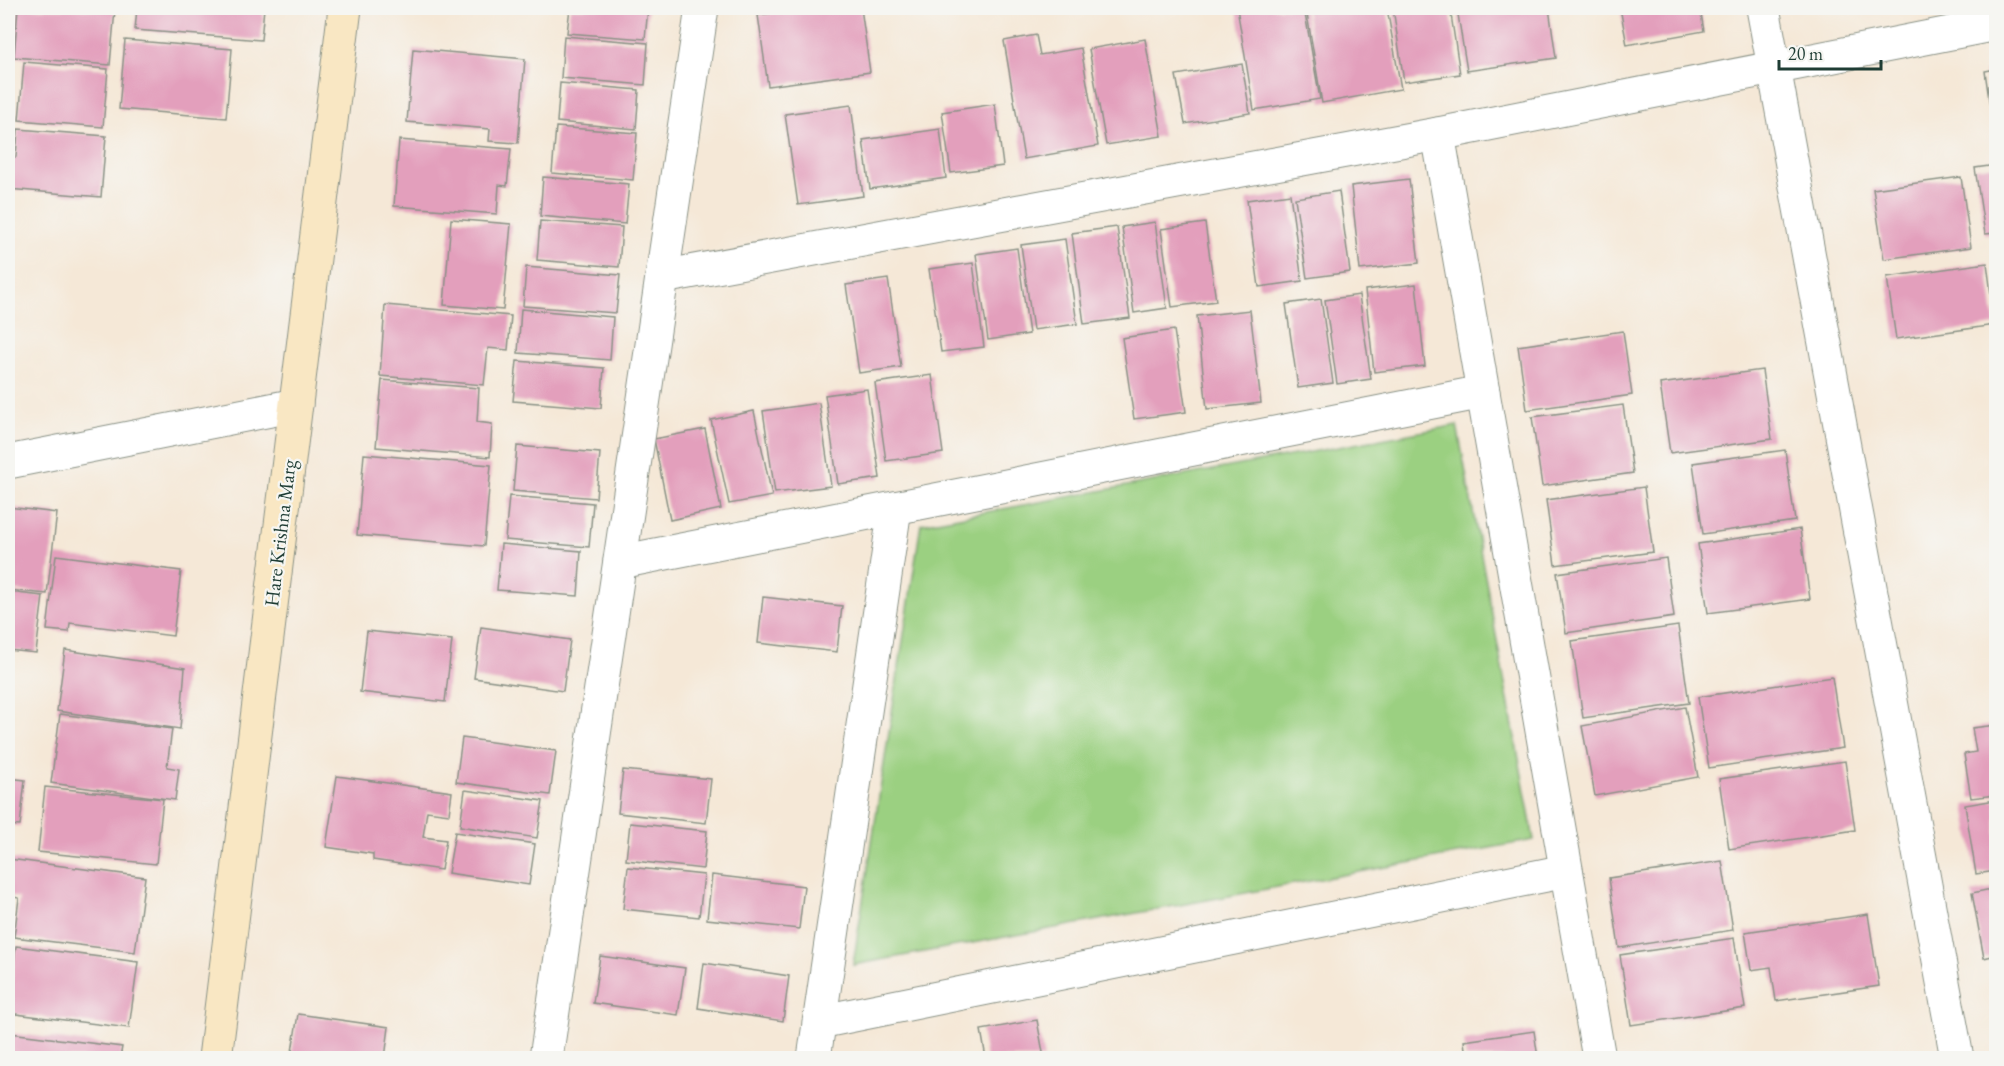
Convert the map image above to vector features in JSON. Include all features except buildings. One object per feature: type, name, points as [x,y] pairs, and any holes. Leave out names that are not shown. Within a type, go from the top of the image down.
[{"type":"street","name":"Hare Krishna Marg","points":[[215,1059],[345,8]]},
{"type":"street","points":[[546,1059],[702,8]]},
{"type":"street","points":[[1763,8],[1958,1059]]},
{"type":"street","points":[[662,277],[1438,134],[1996,24]]},
{"type":"street","points":[[1438,134],[1599,1059]]},
{"type":"street","points":[[620,562],[1483,392]]},
{"type":"street","points":[[8,462],[296,405]]},
{"type":"street","points":[[814,1059],[895,508]]},
{"type":"street","points":[[819,1022],[1566,871]]},
{"type":"green space","points":[[1457,425],[1534,840],[853,965],[921,524]]}]
